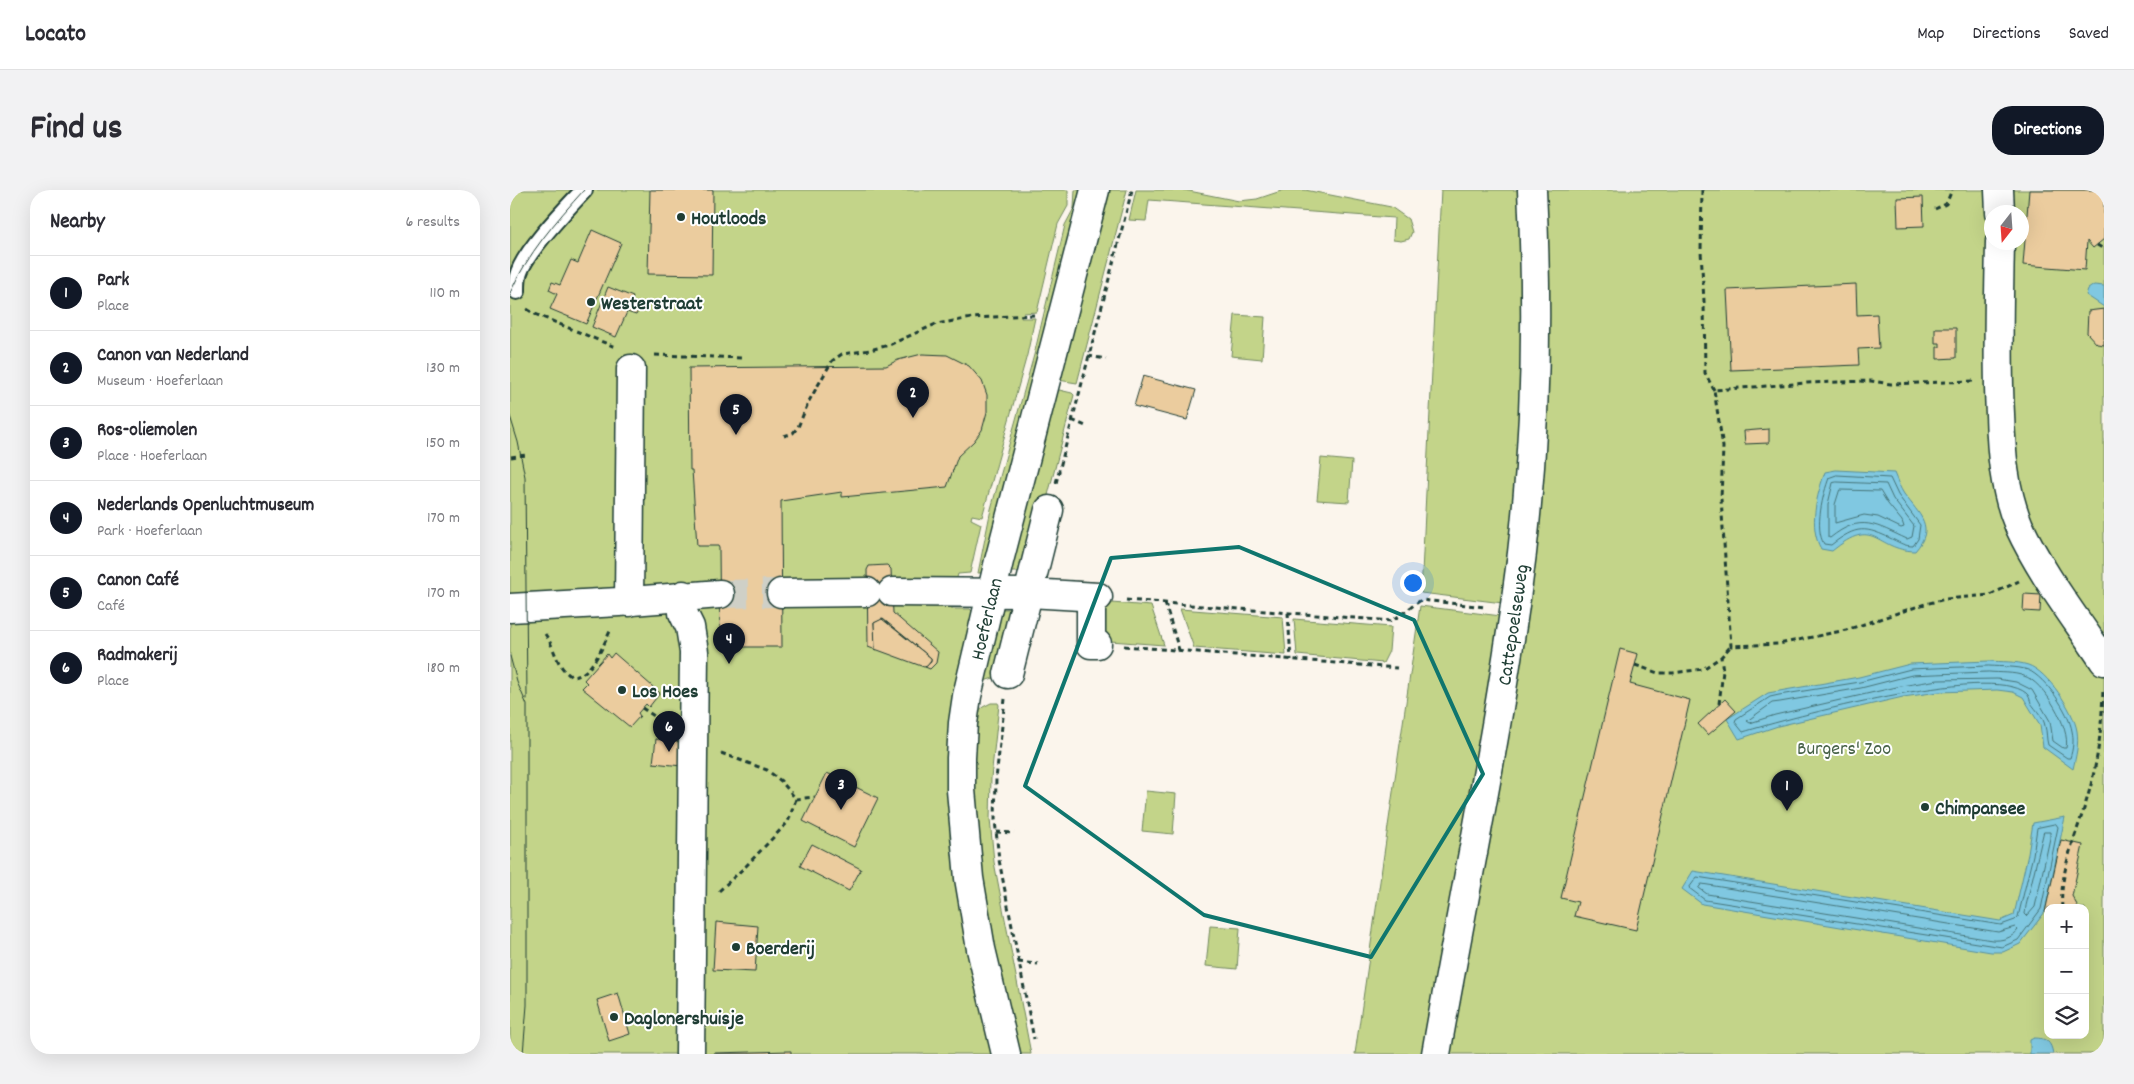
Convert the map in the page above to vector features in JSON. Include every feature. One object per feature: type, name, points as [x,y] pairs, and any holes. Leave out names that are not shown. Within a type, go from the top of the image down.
[{"type":"street","name":"Hoeferlaan","points":[[1006,1054],[974,914],[969,878],[961,790],[961,758],[967,696],[1095,190]]},
{"type":"street","name":"Cattepoelseweg","points":[[1436,1054],[1490,750],[1522,550],[1536,332],[1532,190]]},
{"type":"street","points":[[1999,190],[2000,205]]},
{"type":"street","points":[[2000,250],[1998,379],[2001,442],[2007,488],[2019,524],[2042,570],[2104,661]]},
{"type":"street","points":[[624,602],[631,369]]},
{"type":"street","points":[[1008,674],[1049,510]]},
{"type":"street","points":[[781,593],[992,592],[1094,597],[1091,644],[1097,644]]},
{"type":"street","points":[[523,607],[624,602],[720,594]]},
{"type":"street","points":[[683,596],[683,613],[690,627],[693,646],[690,1054]]},
{"type":"lane","points":[[517,291],[518,274],[529,255],[550,227],[584,190]]},
{"type":"path","points":[[1049,510],[1132,190]]},
{"type":"path","points":[[1702,190],[1701,251],[1705,373],[1714,390],[1723,447],[1721,499],[1731,646]]},
{"type":"path","points":[[1935,209],[1946,204],[1952,190]]},
{"type":"path","points":[[2096,245],[2104,249]]},
{"type":"path","points":[[535,314],[549,320]]},
{"type":"path","points":[[784,436],[793,433],[798,427],[809,401],[832,361],[842,354],[870,350],[889,344],[936,324],[972,318],[1039,315]]},
{"type":"path","points":[[1088,356],[1106,359]]},
{"type":"path","points":[[1714,390],[1807,383],[1953,384],[1998,379]]},
{"type":"path","points":[[1072,420],[1088,427]]},
{"type":"path","points":[[511,457],[526,455]]},
{"type":"path","points":[[1635,665],[1658,673],[1673,674],[1703,669],[1721,657],[1731,646],[1779,644],[1846,630],[1925,604],[1946,599],[1990,594],[2042,570]]},
{"type":"path","points":[[1094,597],[1392,621],[1421,600],[1476,606]]},
{"type":"path","points":[[523,607],[540,625],[552,647],[554,658],[566,673],[572,677],[577,677],[588,669],[599,654],[624,602]]},
{"type":"path","points":[[1165,603],[1179,650]]},
{"type":"path","points":[[1288,613],[1291,660]]},
{"type":"path","points":[[1097,644],[1398,668]]},
{"type":"path","points":[[1719,704],[1723,671],[1721,657]]},
{"type":"path","points":[[1008,674],[996,779],[996,832],[999,860],[1034,1043]]},
{"type":"path","points":[[2062,904],[2061,897],[2072,843],[2087,799],[2098,754],[2104,682]]},
{"type":"path","points":[[692,740],[705,747],[767,770],[781,781],[796,799]]},
{"type":"path","points":[[796,799],[815,798]]},
{"type":"path","points":[[690,903],[714,896],[746,866],[788,822],[796,799]]},
{"type":"path","points":[[996,832],[1014,833]]},
{"type":"path","points":[[1018,962],[1038,964]]},
{"type":"highlighted area","points":[[1239,547],[1414,620],[1483,774],[1371,957],[1204,915],[1025,786],[1111,558]]},
{"type":"green space","points":[[510,190],[1068,190],[1068,206],[1058,224],[1037,312],[1023,313],[1021,318],[1035,318],[1027,355],[982,517],[972,515],[971,519],[981,524],[970,573],[958,574],[952,595],[952,609],[970,609],[973,612],[955,722],[997,1054],[510,1054]]},
{"type":"green space","points":[[1075,190],[1085,190],[985,573],[978,573],[991,509],[1034,355],[1065,225],[1074,208]]},
{"type":"green space","points":[[1104,190],[1127,190],[1077,383],[1058,380]]},
{"type":"green space","points":[[1136,190],[1184,190],[1239,201],[1257,199],[1284,190],[1305,190],[1391,207],[1408,219],[1412,232],[1409,239],[1393,240],[1394,218],[1149,200],[1146,221],[1129,220]]},
{"type":"green space","points":[[1441,190],[1520,190],[1525,331],[1511,548],[1503,603],[1421,593]]},
{"type":"green space","name":"Burgers' Zoo","points":[[1544,190],[2104,190],[2104,1054],[1449,1054],[1526,611]]},
{"type":"green space","points":[[1235,315],[1265,317],[1262,359],[1231,356]]},
{"type":"green space","points":[[1055,389],[1074,395],[1028,572],[1008,572]]},
{"type":"green space","points":[[1321,458],[1352,461],[1349,502],[1317,500]]},
{"type":"green space","points":[[1098,602],[1151,606],[1164,645],[1097,640]]},
{"type":"green space","points":[[1420,606],[1501,616],[1424,1054],[1355,1054]]},
{"type":"green space","points":[[998,609],[1019,609],[1003,675],[984,681]]},
{"type":"green space","points":[[1180,609],[1283,617],[1286,655],[1194,648]]},
{"type":"green space","points":[[1294,619],[1391,627],[1389,651],[1383,663],[1297,655]]},
{"type":"green space","points":[[991,703],[998,703],[999,705],[991,778],[990,819],[994,862],[1031,1054],[1015,1054],[990,948],[970,789],[977,712]]},
{"type":"green space","points":[[1146,791],[1176,794],[1173,834],[1142,831]]},
{"type":"green space","points":[[1210,926],[1240,928],[1237,969],[1206,966]]},
{"type":"water","points":[[2094,285],[2104,286],[2104,307],[2086,295],[2088,289]]},
{"type":"water","points":[[1836,470],[1894,473],[1903,492],[1920,515],[1925,528],[1921,543],[1915,551],[1891,546],[1875,537],[1867,535],[1858,536],[1847,541],[1832,551],[1821,549],[1817,540],[1814,521],[1817,500],[1825,472]]},
{"type":"water","points":[[2014,662],[2028,665],[2051,683],[2071,713],[2075,723],[2078,736],[2073,769],[2043,747],[2040,725],[2023,697],[2013,692],[1997,690],[1939,692],[1903,697],[1778,726],[1739,739],[1727,719],[1768,693],[1859,677],[1910,664]]},
{"type":"water","points":[[2065,817],[2047,904],[2044,904],[2044,913],[2020,944],[2003,952],[1991,952],[1702,904],[1682,889],[1693,871],[2000,921],[2014,915],[2033,823]]},
{"type":"water","points":[[2034,1038],[2048,1041],[2053,1054],[2030,1054],[2030,1040]]},
{"type":"building","points":[[650,190],[713,190],[712,275],[648,274]]},
{"type":"building","points":[[2029,190],[2104,190],[2104,239],[2093,248],[2087,241],[2085,270],[2023,265],[2024,250],[2029,250]]},
{"type":"building","points":[[1923,197],[1924,226],[1898,227],[1897,198]]},
{"type":"building","points":[[592,230],[621,243],[586,324],[550,309],[557,294],[549,290],[552,282],[560,285],[571,260],[578,263]]},
{"type":"building","points":[[1856,284],[1857,315],[1877,314],[1879,348],[1858,349],[1859,365],[1731,370],[1727,290]]},
{"type":"building","points":[[608,287],[633,297],[631,303],[640,307],[636,315],[627,312],[616,337],[592,327]]},
{"type":"building","points":[[2104,309],[2104,345],[2097,344],[2087,333],[2088,311]]},
{"type":"building","points":[[1935,328],[1956,328],[1956,358],[1937,359],[1937,347],[1940,347],[1940,343],[1935,343]]},
{"type":"building","points":[[922,354],[947,355],[969,366],[982,381],[987,395],[987,412],[982,430],[974,441],[958,456],[947,487],[842,497],[842,492],[781,501],[782,647],[720,647],[719,548],[718,546],[697,546],[692,470],[690,470],[689,368],[886,366],[898,360]]},
{"type":"building","points":[[1143,376],[1196,390],[1187,420],[1134,406]]},
{"type":"building","points":[[1769,429],[1769,443],[1745,444],[1744,431]]},
{"type":"building","points":[[887,565],[891,569],[893,613],[938,652],[936,663],[930,669],[925,667],[931,662],[931,658],[883,619],[874,623],[876,650],[868,647],[867,570],[869,566]]},
{"type":"building","points":[[2024,594],[2041,595],[2040,612],[2023,611]]},
{"type":"building","points":[[882,619],[931,658],[927,666],[924,667],[875,649],[874,623]]},
{"type":"building","points":[[1620,649],[1638,654],[1630,684],[1690,700],[1636,930],[1574,916],[1578,902],[1561,898]]},
{"type":"building","points":[[614,653],[660,693],[649,707],[646,704],[638,713],[640,716],[630,727],[582,688],[587,683],[584,680],[607,654],[610,658]]},
{"type":"building","points":[[1725,699],[1736,711],[1708,735],[1698,724]]},
{"type":"building","points":[[656,739],[684,742],[682,766],[653,763]]},
{"type":"building","points":[[827,773],[878,798],[854,847],[803,821]]},
{"type":"building","points":[[2061,840],[2083,845],[2072,896],[2076,904],[2047,904]]},
{"type":"building","points":[[812,844],[861,869],[849,891],[800,866]]},
{"type":"building","points":[[716,922],[758,926],[755,972],[713,970]]},
{"type":"building","points":[[618,993],[630,1034],[609,1041],[597,1000]]},
{"type":"building","points":[[791,1051],[791,1054],[714,1054],[714,1053]]},
{"type":"tunnel","points":[[720,594],[781,593]]},
{"type":"tram line","points":[[510,293],[534,251],[584,190]]},
{"type":"tram line","points":[[510,416],[518,442],[525,477],[527,699]]},
{"type":"tram line","points":[[510,656],[517,682],[527,705],[527,1005],[523,1054]]},
{"type":"place","name":"Houtloods","points":[[681,217]]},
{"type":"place","name":"Westerstraat","points":[[591,302]]},
{"type":"place","name":"Canon van Nederland","points":[[913,418]]},
{"type":"place","name":"Canon Café","points":[[736,435]]},
{"type":"place","name":"Nederlands Openluchtmuseum","points":[[729,664]]},
{"type":"place","name":"Los Hoes","points":[[622,690]]},
{"type":"place","name":"Radmakerij","points":[[669,752]]},
{"type":"place","name":"Chimpansee","points":[[1925,807]]},
{"type":"place","name":"Ros-oliemolen","points":[[841,810]]},
{"type":"place","name":"Park","points":[[1787,811]]},
{"type":"place","name":"Boerderij","points":[[736,947]]},
{"type":"place","name":"Daglonershuisje","points":[[614,1017]]}]
